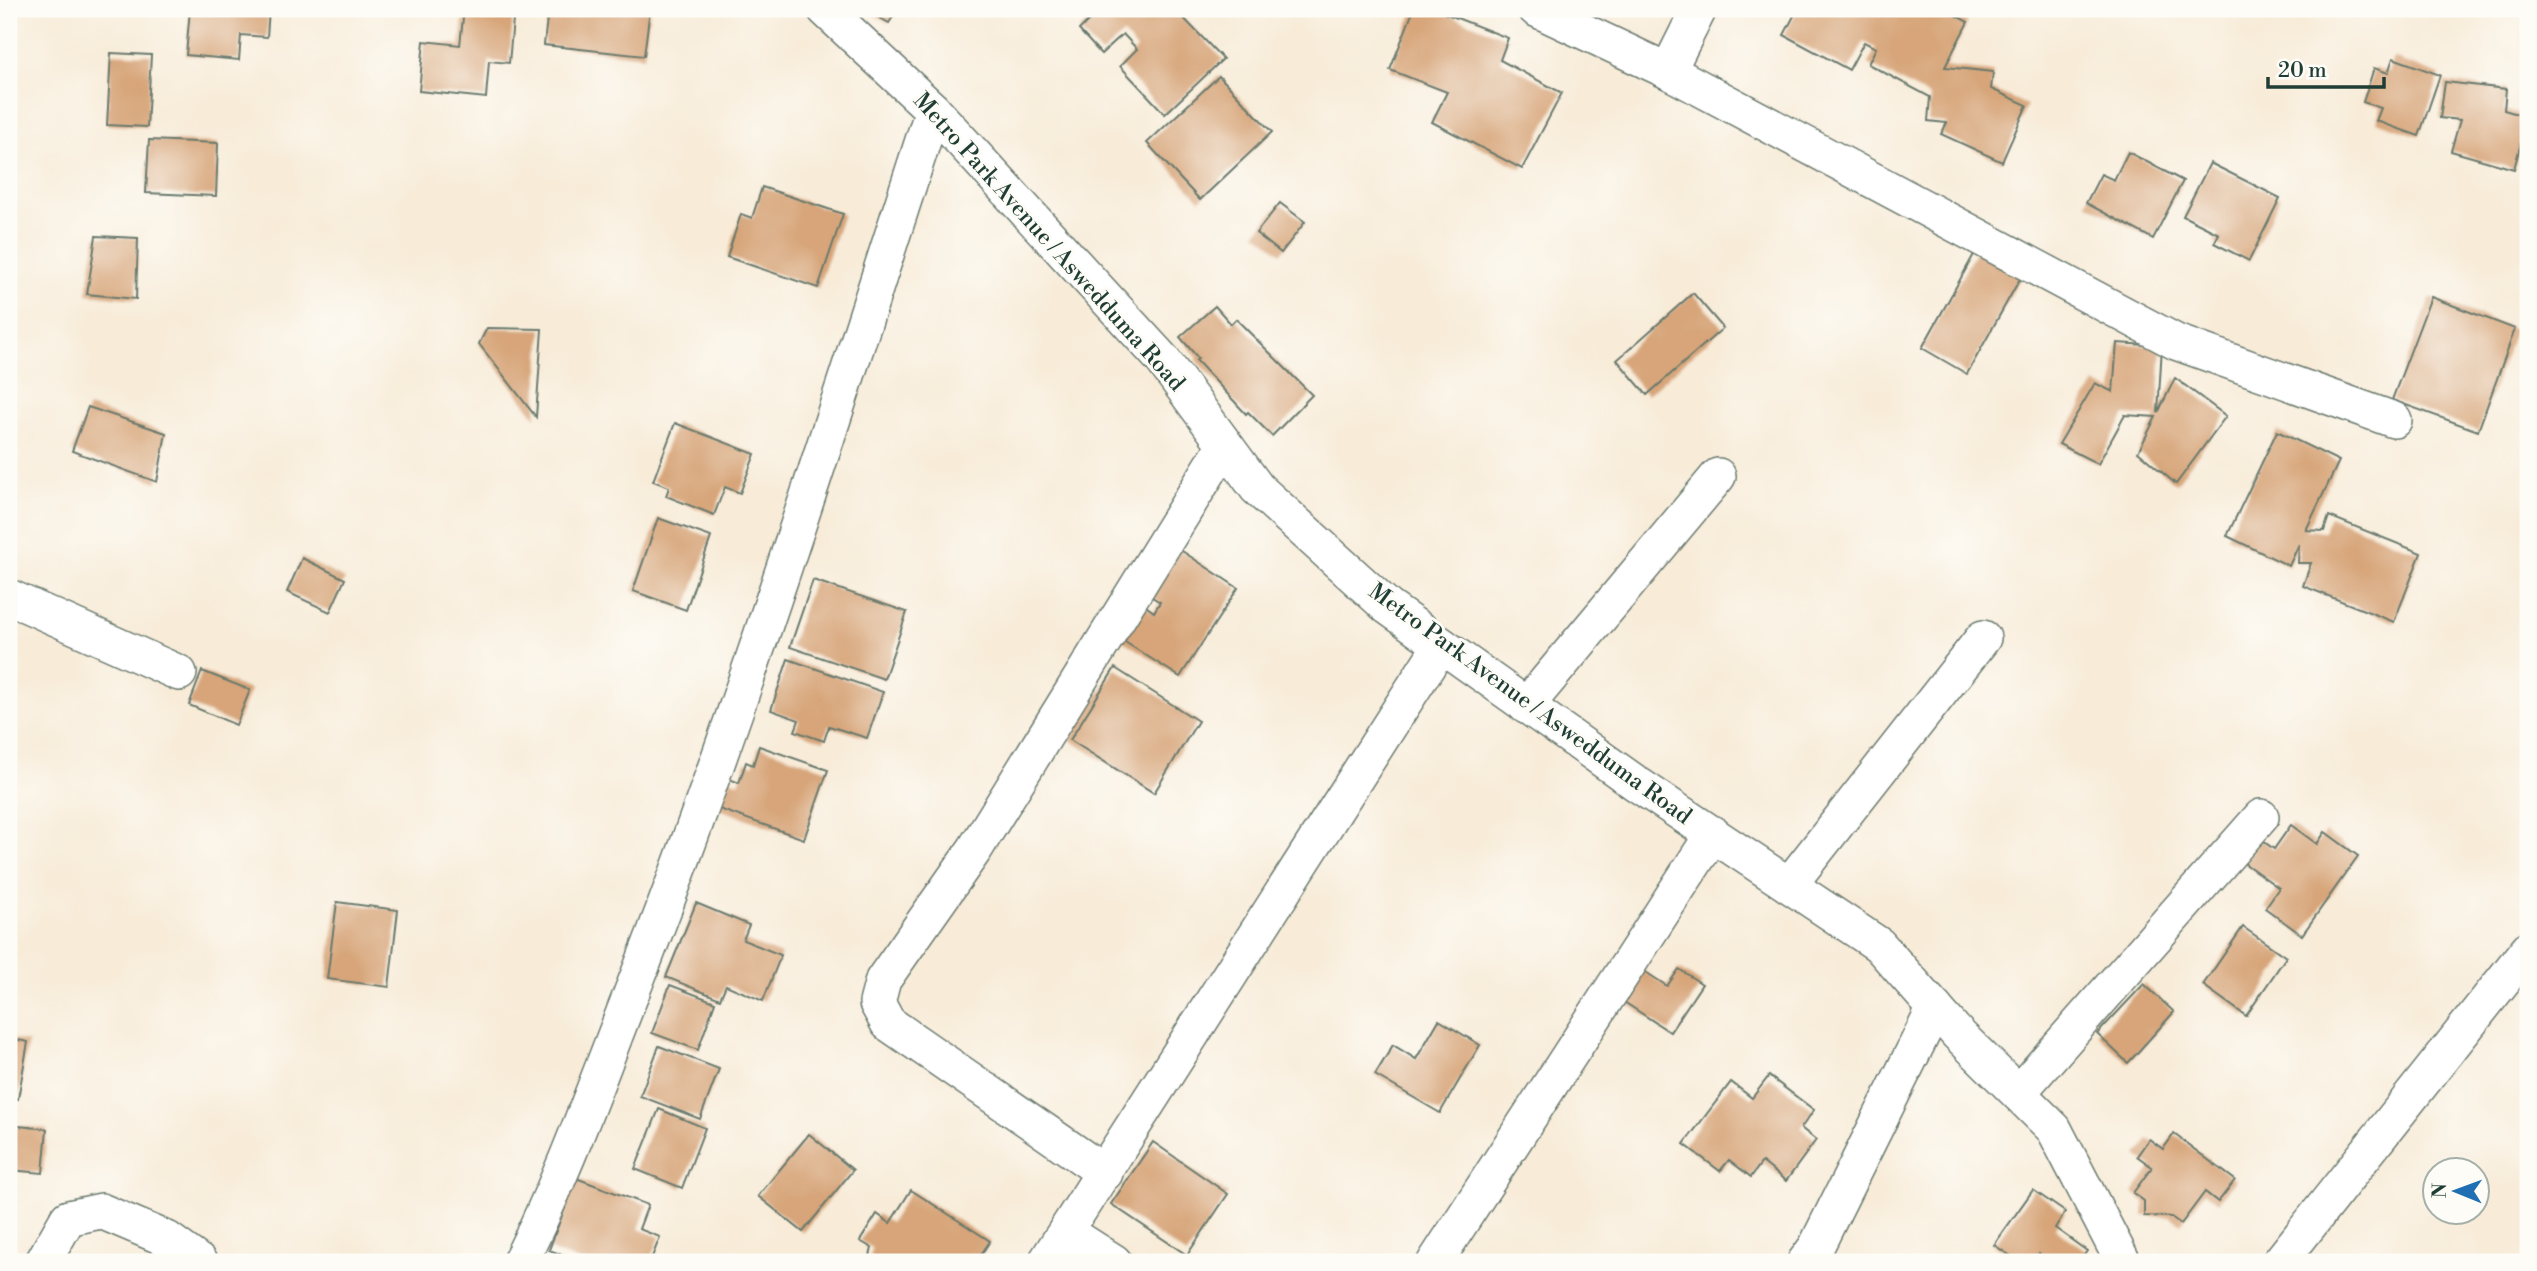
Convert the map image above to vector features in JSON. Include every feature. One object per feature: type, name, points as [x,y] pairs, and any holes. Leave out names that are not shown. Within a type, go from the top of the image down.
[{"type":"street","name":"Metro Park Avenue / Aswedduma Road","points":[[825,9],[933,110],[1162,359],[1267,497],[1388,607],[1526,706],[1879,945],[1935,1008],[2054,1129],[2122,1262]]},
{"type":"street","points":[[1536,9],[1668,71],[2176,342],[2395,420]]},
{"type":"street","points":[[1668,71],[1699,9]]},
{"type":"street","points":[[520,1262],[545,1212],[670,897],[768,613],[933,110]]},
{"type":"street","points":[[1105,1173],[888,1023],[877,1003],[883,980],[975,849],[1225,445]]},
{"type":"street","points":[[1526,706],[1718,476]]},
{"type":"street","points":[[9,597],[179,673]]},
{"type":"street","points":[[1789,885],[1983,638]]},
{"type":"street","points":[[1046,1262],[1441,645]]},
{"type":"street","points":[[2018,1093],[2261,817]]},
{"type":"street","points":[[1435,1262],[1713,834]]},
{"type":"street","points":[[2280,1262],[2528,949]]},
{"type":"street","points":[[1805,1262],[1816,1247],[1935,1008]]},
{"type":"street","points":[[43,1262],[68,1218],[101,1212],[167,1239],[199,1262]]},
{"type":"street","points":[[1067,1232],[1114,1262]]},
{"type":"building","points":[[190,9],[269,9],[267,37],[241,35],[239,60],[186,55]]},
{"type":"building","points":[[464,9],[514,9],[509,63],[489,61],[486,98],[419,91],[424,41],[460,45]]},
{"type":"building","points":[[548,9],[650,9],[644,56],[544,45]]},
{"type":"building","points":[[864,9],[898,9],[889,23]]},
{"type":"building","points":[[1100,9],[1175,9],[1223,59],[1165,114],[1120,66],[1137,49],[1123,34],[1101,54],[1079,30]]},
{"type":"building","points":[[1414,9],[1434,9],[1508,38],[1500,60],[1562,93],[1522,169],[1432,122],[1447,92],[1390,70]]},
{"type":"building","points":[[1790,9],[1944,9],[1968,22],[1945,67],[1993,72],[1991,89],[2027,105],[2002,162],[1941,134],[1947,123],[1928,121],[1930,97],[1868,64],[1876,48],[1864,42],[1849,70],[1784,35],[1796,12]]},
{"type":"building","points":[[111,53],[151,55],[147,127],[107,125]]},
{"type":"building","points":[[2393,58],[2440,75],[2419,136],[2376,121],[2381,108],[2363,102],[2374,68],[2388,73]]},
{"type":"building","points":[[1219,76],[1272,132],[1200,200],[1147,143]]},
{"type":"building","points":[[2445,82],[2506,89],[2504,110],[2528,117],[2514,169],[2451,151],[2460,120],[2440,118]]},
{"type":"building","points":[[149,140],[218,143],[216,196],[146,193]]},
{"type":"building","points":[[2128,152],[2183,181],[2153,239],[2086,203],[2101,174],[2114,180]]},
{"type":"building","points":[[2210,163],[2280,198],[2249,261],[2214,243],[2219,234],[2183,216]]},
{"type":"building","points":[[762,187],[843,214],[818,288],[727,257],[741,214],[752,218]]},
{"type":"building","points":[[1280,203],[1305,222],[1281,253],[1256,233]]},
{"type":"building","points":[[96,236],[138,238],[136,299],[87,294]]},
{"type":"building","points":[[1977,249],[2022,275],[1967,374],[1922,348]]},
{"type":"building","points":[[1693,293],[1723,328],[1647,395],[1617,360]]},
{"type":"building","points":[[2431,297],[2515,329],[2478,431],[2392,400]]},
{"type":"building","points":[[1215,306],[1231,324],[1236,319],[1312,395],[1272,436],[1248,412],[1246,414],[1196,360],[1198,358],[1180,337]]},
{"type":"building","points":[[487,328],[542,329],[536,417],[479,344]]},
{"type":"building","points":[[2117,343],[2162,346],[2158,413],[2175,378],[2226,416],[2176,484],[2138,452],[2156,417],[2125,415],[2098,464],[2059,444],[2095,383],[2113,392]]},
{"type":"building","points":[[88,407],[166,433],[157,482],[72,451]]},
{"type":"building","points":[[675,423],[755,454],[740,493],[725,487],[714,515],[666,496],[669,487],[653,481]]},
{"type":"building","points":[[2277,431],[2339,461],[2306,530],[2324,531],[2329,516],[2421,553],[2394,622],[2303,586],[2311,563],[2298,563],[2299,544],[2289,566],[2227,536]]},
{"type":"building","points":[[658,518],[711,537],[686,610],[633,591]]},
{"type":"building","points":[[1179,549],[1238,588],[1180,677],[1117,637],[1140,602],[1154,612],[1160,602],[1149,595]]},
{"type":"building","points":[[302,558],[345,579],[330,612],[287,592]]},
{"type":"building","points":[[813,580],[907,612],[884,679],[790,647]]},
{"type":"building","points":[[788,659],[883,692],[867,738],[829,726],[824,741],[795,731],[799,720],[771,710]]},
{"type":"building","points":[[1115,668],[1198,721],[1154,793],[1070,740]]},
{"type":"building","points":[[202,671],[250,690],[236,725],[189,705]]},
{"type":"building","points":[[759,746],[828,770],[804,839],[719,809],[730,779],[739,783],[746,762],[753,765]]},
{"type":"building","points":[[2291,825],[2317,844],[2325,832],[2358,856],[2302,935],[2265,908],[2279,888],[2244,863],[2260,839],[2274,849]]},
{"type":"building","points":[[337,902],[398,910],[389,987],[327,979]]},
{"type":"building","points":[[696,903],[749,925],[743,940],[781,955],[763,1001],[726,985],[720,999],[666,977]]},
{"type":"building","points":[[2243,927],[2286,957],[2246,1016],[2203,985]]},
{"type":"building","points":[[1641,969],[1667,986],[1679,969],[1702,984],[1670,1032],[1621,1000]]},
{"type":"building","points":[[2144,984],[2174,1012],[2128,1063],[2097,1034]]},
{"type":"building","points":[[670,985],[715,1002],[698,1050],[652,1033]]},
{"type":"building","points":[[1439,1020],[1480,1045],[1440,1113],[1375,1075],[1393,1045],[1416,1059]]},
{"type":"building","points":[[9,1038],[28,1042],[18,1099],[9,1097]]},
{"type":"building","points":[[659,1046],[719,1069],[700,1119],[640,1096]]},
{"type":"building","points":[[1769,1076],[1814,1110],[1801,1128],[1816,1140],[1786,1181],[1762,1162],[1751,1177],[1729,1160],[1720,1171],[1684,1144],[1731,1082],[1752,1098]]},
{"type":"building","points":[[659,1109],[705,1128],[682,1188],[635,1169]]},
{"type":"building","points":[[9,1125],[47,1129],[43,1173],[9,1170]]},
{"type":"building","points":[[809,1134],[853,1170],[803,1232],[758,1196]]},
{"type":"building","points":[[2174,1134],[2235,1180],[2218,1202],[2205,1192],[2181,1224],[2171,1217],[2144,1216],[2144,1201],[2133,1193],[2152,1167],[2137,1156],[2149,1139],[2163,1149]]},
{"type":"building","points":[[1153,1142],[1228,1194],[1187,1255],[1111,1204]]},
{"type":"building","points":[[576,1178],[648,1205],[639,1229],[660,1237],[650,1262],[582,1262],[549,1250]]},
{"type":"building","points":[[911,1190],[990,1241],[976,1262],[879,1262],[870,1256],[872,1248],[860,1241],[877,1214],[890,1223]]},
{"type":"building","points":[[2033,1190],[2065,1212],[2055,1228],[2087,1251],[2079,1262],[2050,1262],[2039,1254],[2033,1262],[2020,1262],[1994,1245]]}]
